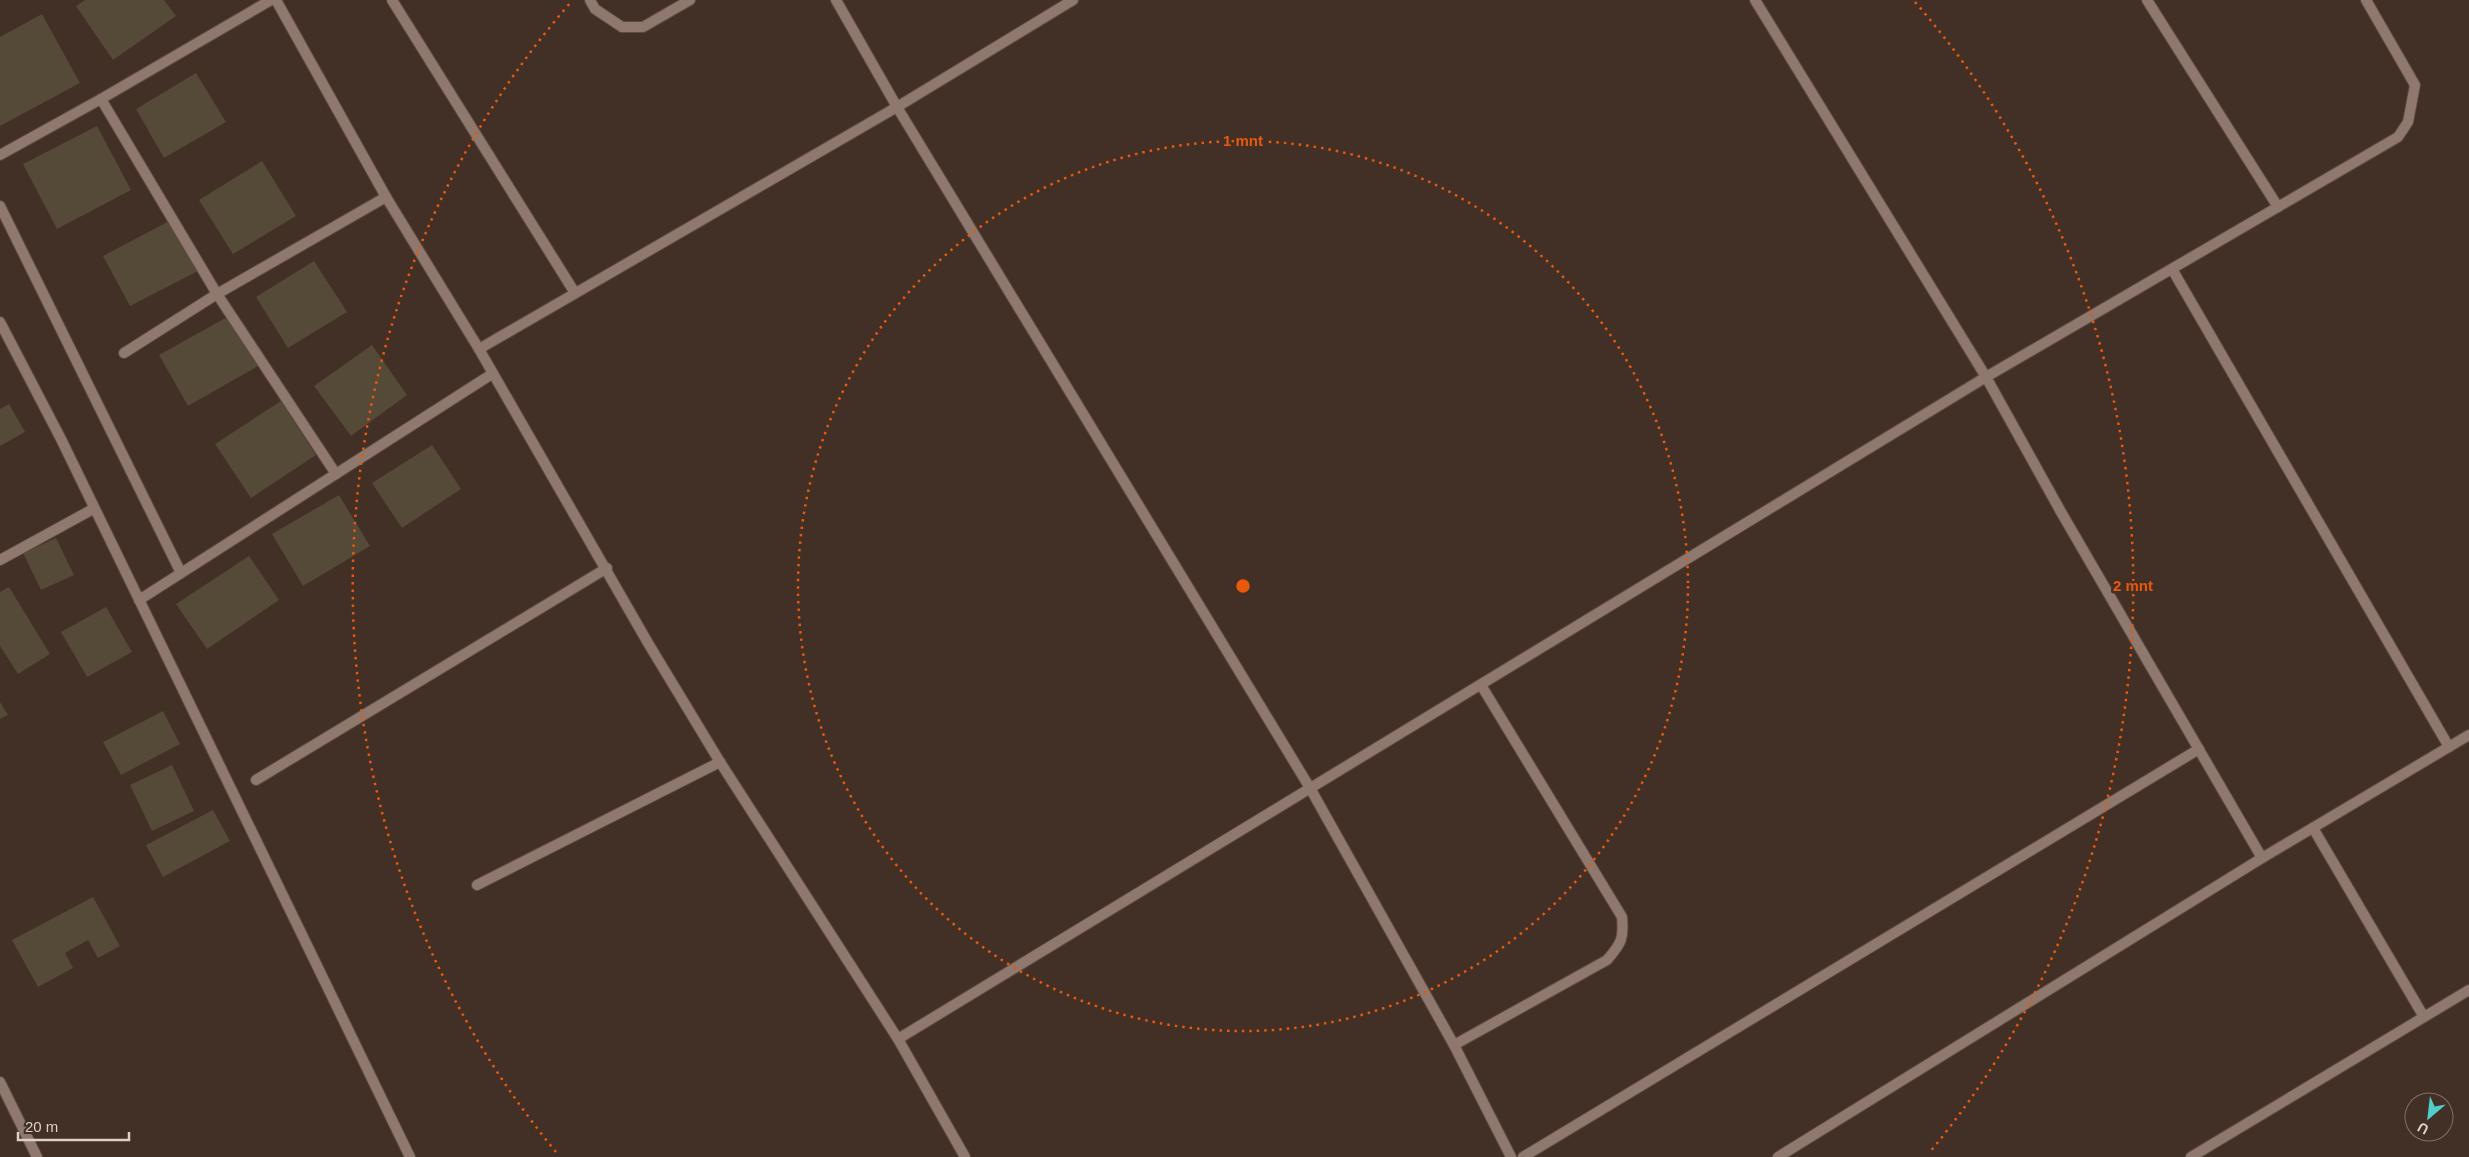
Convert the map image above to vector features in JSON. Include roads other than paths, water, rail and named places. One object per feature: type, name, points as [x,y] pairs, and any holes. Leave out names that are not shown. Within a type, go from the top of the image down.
[{"type":"street","points":[[0,155],[101,99],[271,0]]},
{"type":"street","points":[[276,0],[386,197],[479,349],[607,568],[648,643],[720,762],[898,1039],[965,1157]]},
{"type":"street","points":[[392,0],[575,293]]},
{"type":"street","points":[[590,0],[595,9],[622,27],[643,27],[690,0]]},
{"type":"street","points":[[836,0],[897,107],[1310,788],[1454,1045],[1511,1157]]},
{"type":"street","points":[[479,349],[897,107],[1073,0]]},
{"type":"street","points":[[1755,0],[1986,377],[2061,512],[2262,858]]},
{"type":"street","points":[[2147,0],[2278,207]]},
{"type":"street","points":[[898,1039],[1986,377],[2398,137],[2408,122],[2415,85],[2366,0]]},
{"type":"street","points":[[101,99],[218,294],[336,474]]},
{"type":"street","points":[[124,352],[218,294],[386,197]]},
{"type":"street","points":[[0,206],[181,573]]},
{"type":"street","points":[[2172,269],[2450,746]]},
{"type":"street","points":[[0,322],[61,439],[93,509],[410,1157]]},
{"type":"street","points":[[139,600],[492,374]]},
{"type":"street","points":[[0,560],[93,509]]},
{"type":"street","points":[[256,780],[607,568]]},
{"type":"street","points":[[1454,1045],[1607,960],[1620,944],[1623,931],[1622,917],[1481,685]]},
{"type":"street","points":[[1778,1157],[2262,858],[2469,735]]},
{"type":"street","points":[[1523,1157],[2199,748]]},
{"type":"street","points":[[477,885],[720,762]]},
{"type":"street","points":[[2313,828],[2424,1017]]},
{"type":"street","points":[[2191,1157],[2469,990]]},
{"type":"street","points":[[0,1082],[37,1157]]}]
